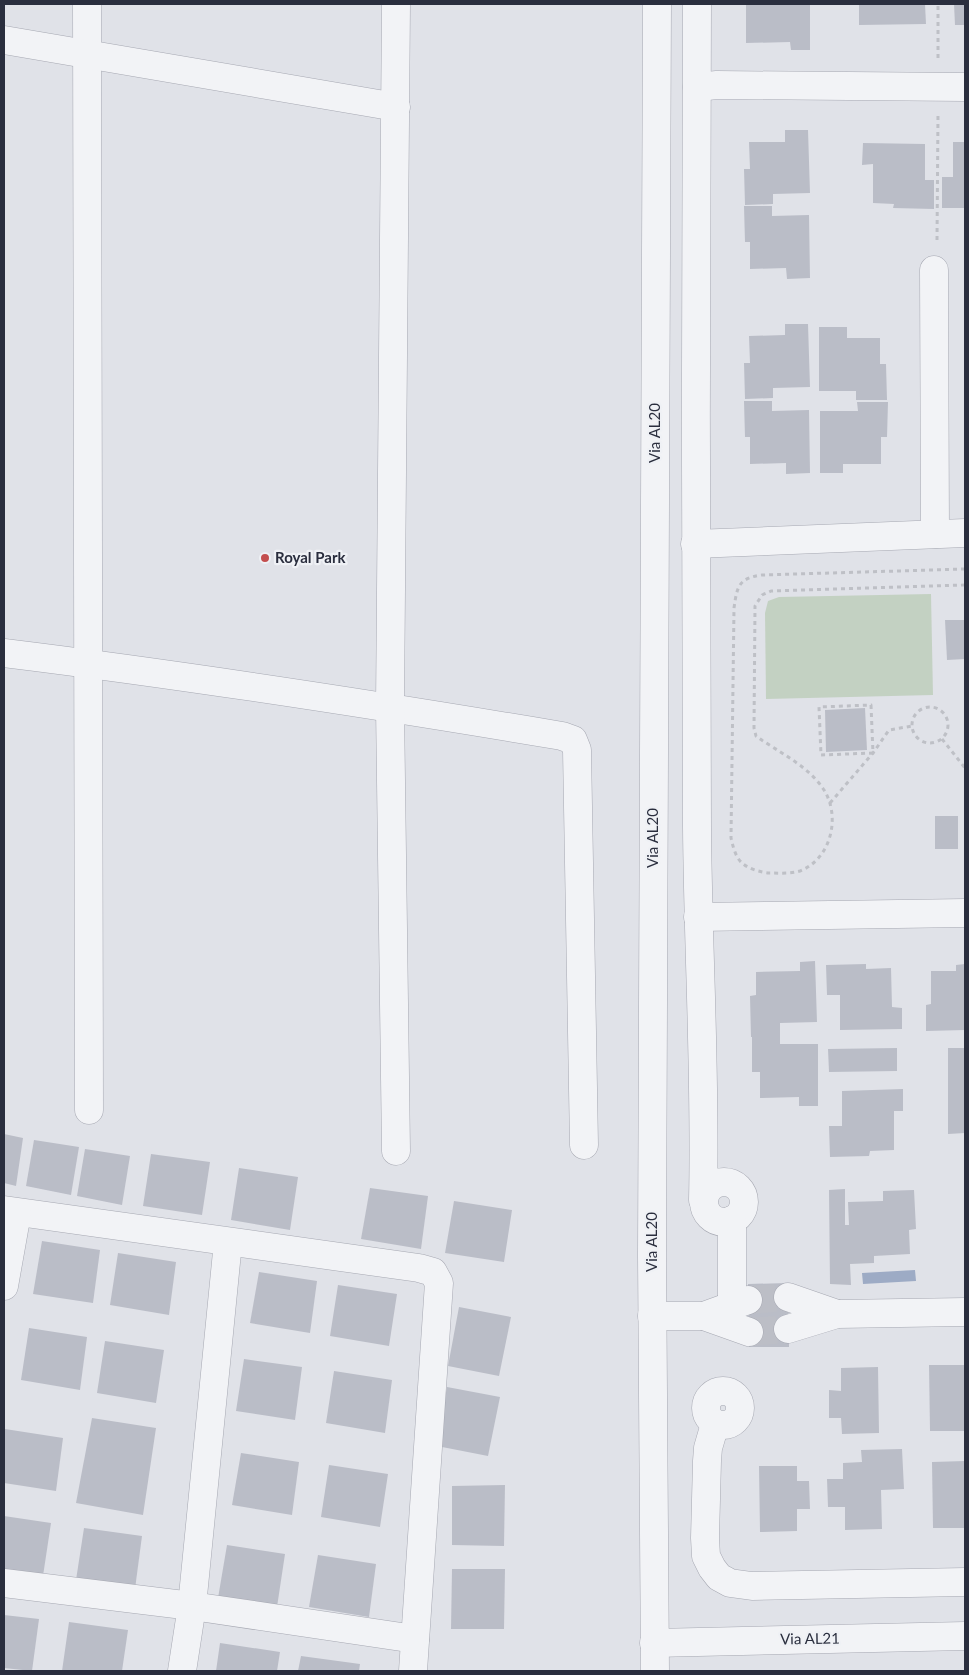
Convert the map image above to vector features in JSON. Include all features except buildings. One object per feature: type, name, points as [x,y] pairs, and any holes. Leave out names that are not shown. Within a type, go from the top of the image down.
[{"type":"street","points":[[87,4],[89,1110]]},
{"type":"street","points":[[396,4],[390,707],[396,1151]]},
{"type":"street","name":"Via AL20","points":[[654,1671],[652,1316],[657,4]]},
{"type":"street","points":[[697,4],[695,544],[698,917],[704,1152],[703,1200],[707,1213],[718,1221],[732,1220],[742,1211],[743,1197],[736,1185],[730,1182],[717,1182],[708,1189],[703,1200]]},
{"type":"street","points":[[4,40],[396,107]]},
{"type":"street","points":[[697,87],[727,85],[965,87]]},
{"type":"street","points":[[934,270],[935,534]]},
{"type":"street","points":[[695,544],[965,533]]},
{"type":"street","points":[[4,653],[88,663],[390,707],[562,736],[573,740],[577,750],[584,1145]]},
{"type":"street","points":[[698,917],[965,913]]},
{"type":"street","points":[[704,1152],[709,1164],[723,1182]]},
{"type":"street","points":[[4,1286],[10,1212],[419,1268],[433,1272],[439,1283],[413,1671]]},
{"type":"street","points":[[704,1316],[740,1302],[732,1220]]},
{"type":"street","points":[[182,1671],[192,1606],[228,1242]]},
{"type":"street","points":[[788,1297],[837,1314]]},
{"type":"street","points":[[788,1329],[837,1314],[965,1312]]},
{"type":"street","points":[[652,1316],[704,1316],[748,1332]]},
{"type":"street","points":[[715,1424],[708,1448],[705,1538],[706,1556],[719,1577],[730,1583],[752,1586],[965,1582]]},
{"type":"street","points":[[4,1583],[192,1606],[415,1639]]},
{"type":"street","name":"Via AL21","points":[[654,1643],[965,1636]]},
{"type":"path","points":[[936,240],[938,4]]},
{"type":"path","points":[[965,569],[762,575],[751,577],[741,582],[736,592],[734,608],[731,838],[741,862],[750,868],[763,872],[800,871],[819,856],[827,845],[832,832],[833,818],[830,803],[818,781],[756,736],[754,728],[755,606],[762,595],[771,591],[965,585]]},
{"type":"path","points":[[871,705],[873,753],[821,755],[819,707],[871,705]]},
{"type":"path","points":[[925,707],[938,708],[949,722],[946,734],[937,742],[926,743],[917,737],[912,726],[913,720],[920,710],[925,707]]},
{"type":"path","points":[[830,803],[873,753],[889,730],[912,726]]},
{"type":"path","points":[[942,739],[965,768]]},
{"type":"green space","points":[[931,594],[933,695],[766,699],[765,613],[768,601],[779,597]]},
{"type":"water","points":[[915,1270],[916,1281],[863,1284],[862,1273]]},
{"type":"tunnel","points":[[748,1300],[788,1297]]},
{"type":"tunnel","points":[[749,1332],[788,1329]]},
{"type":"place","name":"Royal Park","points":[[265,558]]}]
